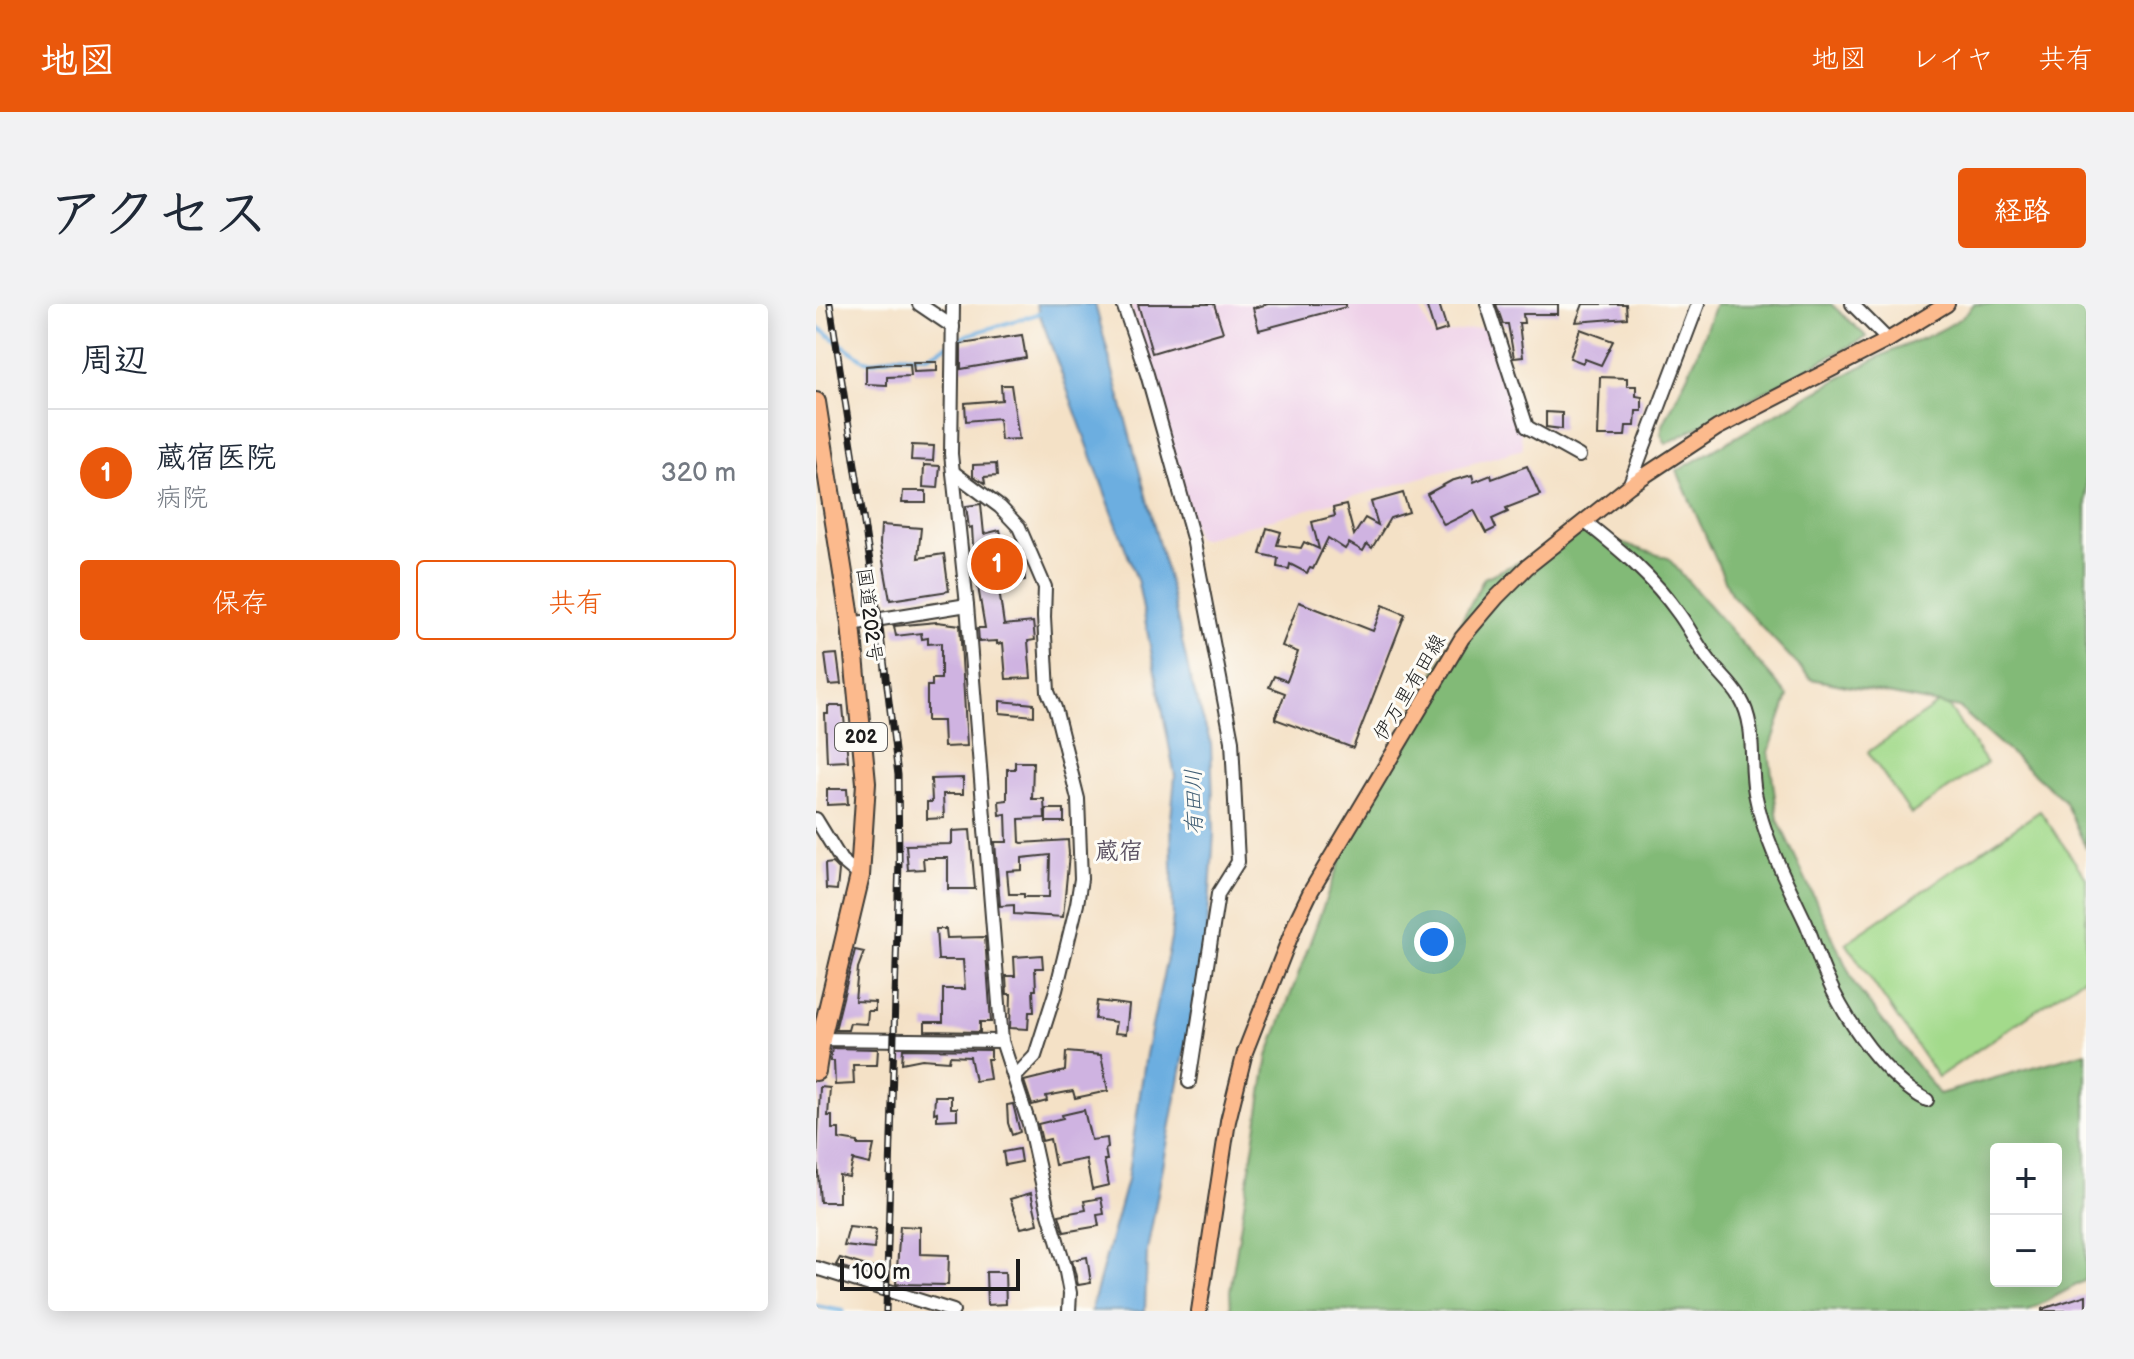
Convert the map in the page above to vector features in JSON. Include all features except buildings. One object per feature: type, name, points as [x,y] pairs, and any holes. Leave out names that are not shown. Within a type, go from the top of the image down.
[{"type":"highway","name":"国道202号","points":[[816,402],[851,624],[866,783],[860,876],[818,1039],[816,1071]]},
{"type":"main road","name":"伊万里有田線","points":[[1199,1311],[1228,1121],[1245,1052],[1296,922],[1417,710],[1462,638],[1527,567],[1629,486],[1717,428],[1888,340],[1947,304]]},
{"type":"street","points":[[919,304],[953,327]]},
{"type":"street","points":[[953,304],[953,472],[967,605],[1002,1041],[1029,1124],[1048,1210],[1065,1267],[1070,1293],[1069,1311]]},
{"type":"street","points":[[1123,304],[1147,374],[1193,538],[1232,741],[1238,862],[1218,894],[1189,1082]]},
{"type":"street","points":[[1487,304],[1527,427],[1579,456]]},
{"type":"street","points":[[1629,486],[1698,304]]},
{"type":"street","points":[[1852,304],[1888,340]]},
{"type":"street","points":[[953,472],[1000,507],[1019,527],[1045,587],[1048,692],[1055,708],[1078,799],[1081,879],[1077,904],[1056,990],[1035,1056],[1014,1078]]},
{"type":"street","points":[[1584,521],[1628,555],[1657,586],[1710,662],[1740,698],[1749,720],[1755,792],[1767,840],[1817,948],[1827,979],[1840,1005],[1884,1066],[1909,1091],[1927,1100]]},
{"type":"street","points":[[851,624],[967,605]]},
{"type":"street","points":[[816,819],[841,860],[860,876]]},
{"type":"street","points":[[818,1039],[1002,1041]]},
{"type":"street","points":[[816,1268],[953,1311]]},
{"type":"shaded area","points":[[1130,304],[1418,304],[1433,336],[1489,326],[1518,417],[1523,449],[1196,538]]},
{"type":"green space","points":[[1715,304],[1831,304],[1867,337],[1666,444],[1661,434],[1663,425],[1696,357]]},
{"type":"green space","points":[[1974,304],[2086,304],[2086,848],[2064,800],[1959,708],[1811,679],[1731,594],[1677,471],[1879,357],[1942,329]]},
{"type":"green space","points":[[1586,532],[1668,558],[1788,696],[1769,752],[1778,820],[1855,985],[1939,1094],[2086,1052],[2086,1280],[2028,1311],[1231,1311],[1230,1291],[1268,1056],[1350,834],[1484,578]]},
{"type":"green space","points":[[1944,700],[1987,763],[1911,814],[1868,752]]},
{"type":"green space","points":[[2040,811],[2086,878],[2086,976],[1938,1077],[1846,943]]},
{"type":"water","name":"有田川","points":[[1036,304],[1095,304],[1169,582],[1191,682],[1211,744],[1214,833],[1207,934],[1147,1251],[1145,1311],[1091,1311],[1127,1180],[1146,1054],[1171,939],[1171,818],[1175,776],[1138,583]]},
{"type":"waterway","points":[[816,326],[862,359],[872,362],[897,355],[928,356],[967,335],[1041,313]]},
{"type":"waterway","points":[[816,1306],[843,1311]]},
{"type":"railway","points":[[830,304],[879,620],[898,775],[899,861],[886,1311]]},
{"type":"place","name":"蔵宿医院","points":[[997,564]]},
{"type":"district","name":"蔵宿","points":[[1119,851]]}]
